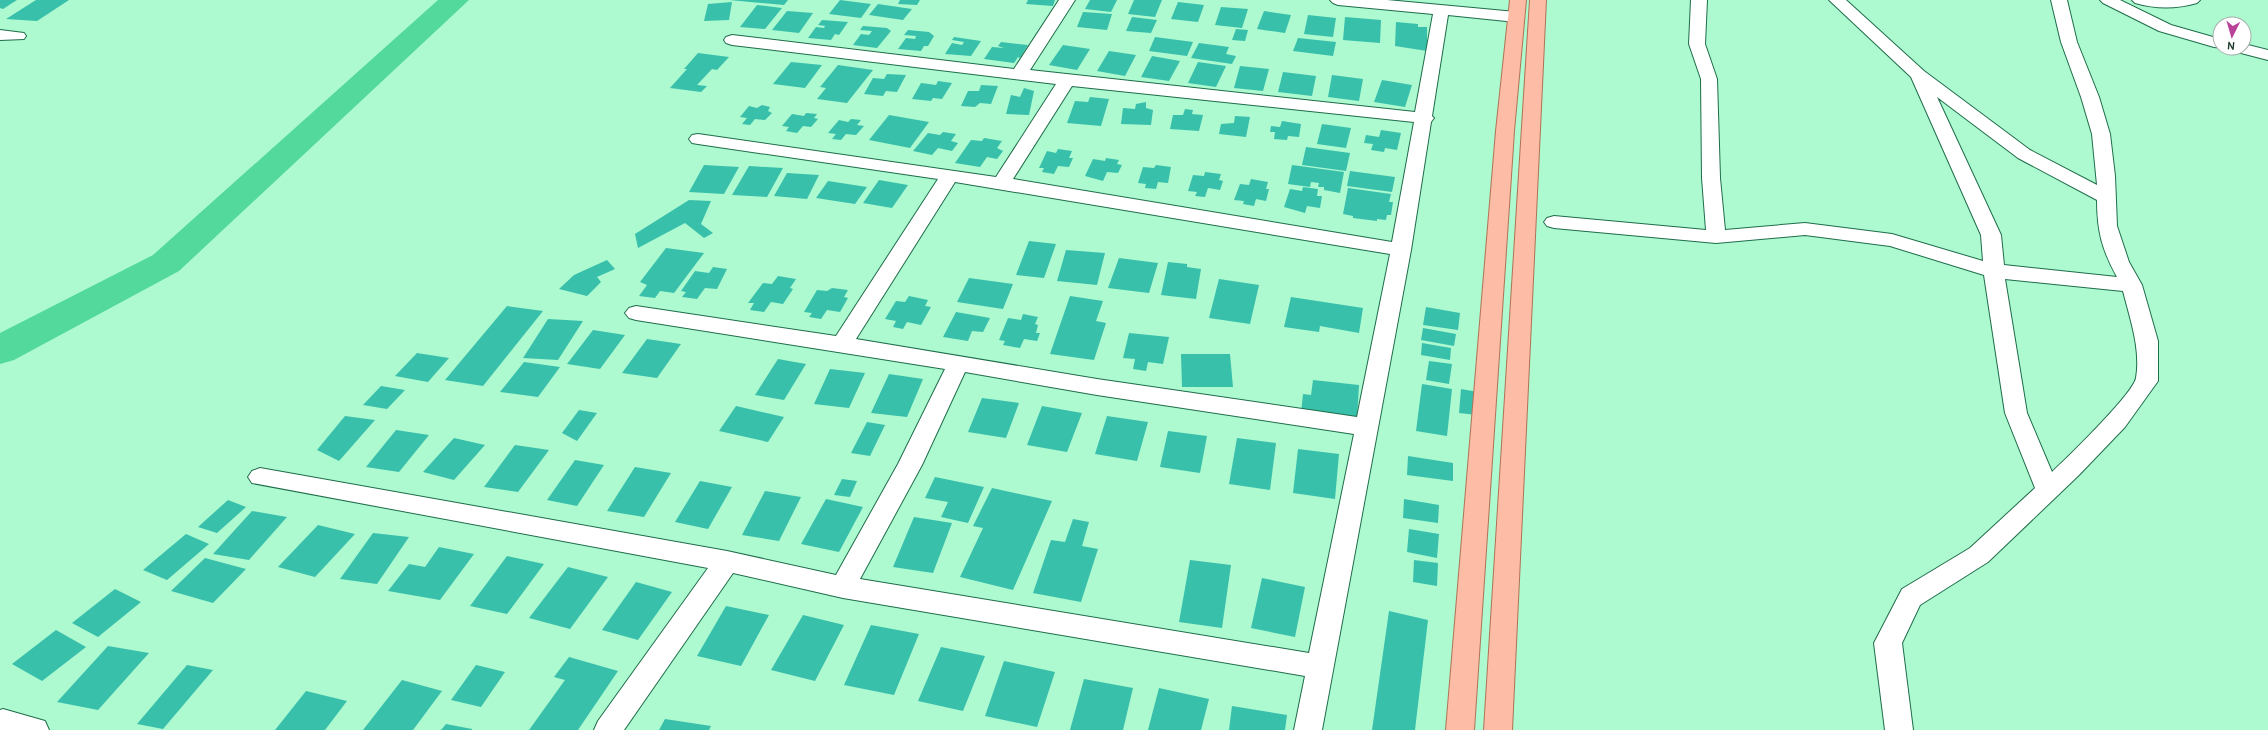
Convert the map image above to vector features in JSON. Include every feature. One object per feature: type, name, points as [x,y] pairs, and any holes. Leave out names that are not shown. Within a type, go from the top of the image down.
[{"type":"main road","points":[[1498,730],[1538,0]]},
{"type":"main road","points":[[1460,730],[1505,130],[1517,9]]},
{"type":"street","points":[[1019,74],[1067,0]]},
{"type":"street","points":[[1338,0],[1442,10],[1517,9]]},
{"type":"street","points":[[1699,0],[1697,44],[1708,79],[1711,178],[1716,237]]},
{"type":"street","points":[[1837,0],[1918,75],[2024,154],[2107,198]]},
{"type":"street","points":[[1899,730],[1888,643],[1911,597],[1979,555],[2048,490],[2117,421],[2147,381],[2147,341],[2132,286],[2119,262],[2107,226],[2107,198],[2101,134],[2090,97],[2069,42],[2060,0]]},
{"type":"street","points":[[2108,0],[2165,28],[2212,42]]},
{"type":"street","points":[[2140,0],[2160,4],[2192,0]]},
{"type":"street","points":[[1308,730],[1401,250],[1425,118],[1442,10]]},
{"type":"street","points":[[0,36],[18,36]]},
{"type":"street","points":[[732,40],[1066,80],[1425,118]]},
{"type":"street","points":[[2252,51],[2268,55]]},
{"type":"street","points":[[1918,75],[1991,235],[1994,271],[2016,414],[2048,490]]},
{"type":"street","points":[[1001,183],[1066,80]]},
{"type":"street","points":[[698,139],[1001,183],[1401,250]]},
{"type":"street","points":[[842,344],[949,176]]},
{"type":"street","points":[[1554,222],[1716,237],[1805,229],[1892,240],[1994,271],[2132,286]]},
{"type":"street","points":[[636,313],[1366,427]]},
{"type":"street","points":[[842,587],[910,465],[958,364]]},
{"type":"street","points":[[260,477],[727,561],[842,587],[1319,667]]},
{"type":"street","points":[[608,730],[727,561]]},
{"type":"street","points":[[3,722],[35,730]]},
{"type":"building","points":[[0,0],[17,0],[3,9],[0,8]]},
{"type":"building","points":[[36,0],[69,0],[37,21],[6,19]]},
{"type":"building","points":[[729,0],[788,0],[784,5]]},
{"type":"building","points":[[840,0],[871,4],[861,18],[829,14]]},
{"type":"building","points":[[900,0],[920,0],[917,5],[898,4]]},
{"type":"building","points":[[1028,0],[1055,0],[1053,6],[1026,4]]},
{"type":"building","points":[[1090,0],[1117,0],[1111,12],[1085,9]]},
{"type":"building","points":[[1134,0],[1162,0],[1155,17],[1128,14]]},
{"type":"building","points":[[732,2],[729,20],[704,21],[708,4]]},
{"type":"building","points":[[1178,2],[1204,5],[1198,22],[1171,19]]},
{"type":"building","points":[[878,4],[912,9],[903,20],[869,15]]},
{"type":"building","points":[[757,5],[782,8],[765,29],[740,27]]},
{"type":"building","points":[[1221,7],[1248,9],[1242,28],[1215,25]]},
{"type":"building","points":[[787,11],[813,13],[799,33],[772,30]]},
{"type":"building","points":[[1264,11],[1291,15],[1285,33],[1257,29]]},
{"type":"building","points":[[1083,12],[1112,14],[1107,30],[1077,27]]},
{"type":"building","points":[[1308,15],[1336,18],[1333,37],[1304,34]]},
{"type":"building","points":[[1132,17],[1157,20],[1151,33],[1126,31]]},
{"type":"building","points":[[1345,17],[1381,20],[1380,43],[1343,40]]},
{"type":"building","points":[[822,20],[848,22],[839,35],[835,34],[831,40],[808,38],[816,27],[824,28],[825,26],[818,25]]},
{"type":"building","points":[[1396,22],[1418,24],[1418,27],[1427,27],[1427,51],[1395,46]]},
{"type":"building","points":[[863,26],[887,28],[891,31],[877,48],[853,45],[861,34],[869,35],[872,31],[860,30]]},
{"type":"building","points":[[1236,29],[1248,30],[1245,41],[1232,40]]},
{"type":"building","points":[[908,30],[929,32],[934,36],[928,46],[924,46],[921,51],[898,49],[906,38],[915,39],[916,36],[904,35]]},
{"type":"building","points":[[954,37],[981,41],[971,56],[945,54],[952,43],[962,45],[964,42],[952,40]]},
{"type":"building","points":[[1155,37],[1193,42],[1187,56],[1149,51]]},
{"type":"building","points":[[1298,38],[1336,42],[1333,56],[1293,51]]},
{"type":"building","points":[[1001,42],[1028,45],[1020,58],[1018,57],[1014,63],[984,59],[992,47],[1004,48],[998,46]]},
{"type":"building","points":[[1199,43],[1229,47],[1226,54],[1236,56],[1232,64],[1191,58]]},
{"type":"building","points":[[1063,45],[1090,49],[1077,70],[1049,65]]},
{"type":"building","points":[[1109,51],[1136,55],[1125,76],[1097,71]]},
{"type":"building","points":[[698,53],[729,57],[717,70],[712,69],[697,85],[707,86],[701,92],[670,88],[687,69],[684,69]]},
{"type":"building","points":[[1152,56],[1180,61],[1169,81],[1141,77]]},
{"type":"building","points":[[791,62],[822,65],[805,88],[773,84]]},
{"type":"building","points":[[1198,62],[1226,66],[1216,87],[1188,83]]},
{"type":"building","points":[[838,65],[873,70],[847,103],[817,99],[826,88],[820,87]]},
{"type":"building","points":[[1240,66],[1269,69],[1263,91],[1234,88]]},
{"type":"building","points":[[1283,72],[1316,76],[1312,96],[1278,92]]},
{"type":"building","points":[[887,74],[906,75],[897,92],[886,91],[883,96],[864,94],[873,78],[884,79]]},
{"type":"building","points":[[1332,75],[1363,79],[1359,101],[1328,97]]},
{"type":"building","points":[[1382,80],[1412,85],[1405,107],[1374,102]]},
{"type":"building","points":[[938,81],[952,83],[942,99],[933,98],[931,101],[912,99],[921,83],[936,85]]},
{"type":"building","points":[[981,85],[998,86],[991,104],[980,103],[975,107],[961,106],[968,91],[979,91]]},
{"type":"building","points":[[1024,88],[1034,91],[1029,115],[1006,114],[1011,95],[1020,97]]},
{"type":"building","points":[[1090,97],[1109,99],[1101,126],[1067,123],[1075,101],[1088,102]]},
{"type":"building","points":[[1146,102],[1146,108],[1153,110],[1151,125],[1121,124],[1123,108],[1135,109],[1136,104]]},
{"type":"building","points":[[762,105],[770,107],[768,111],[772,113],[765,120],[755,119],[750,125],[742,124],[747,118],[740,117],[749,106],[757,108]]},
{"type":"building","points":[[1185,109],[1193,110],[1192,114],[1203,115],[1199,131],[1170,129],[1173,115],[1183,115]]},
{"type":"building","points":[[806,113],[817,114],[814,118],[818,119],[811,127],[803,126],[797,133],[786,131],[789,127],[782,126],[792,114],[804,116]]},
{"type":"building","points":[[889,115],[929,122],[910,148],[869,140]]},
{"type":"building","points":[[1235,116],[1250,117],[1246,137],[1219,134],[1221,124],[1234,123]]},
{"type":"building","points":[[851,119],[861,120],[857,125],[864,126],[856,135],[846,134],[841,140],[832,139],[836,134],[828,133],[839,120],[848,122]]},
{"type":"building","points":[[1282,121],[1301,124],[1299,137],[1288,136],[1287,140],[1274,139],[1275,132],[1270,132],[1271,126],[1280,127]]},
{"type":"building","points":[[1322,124],[1351,128],[1346,148],[1317,144]]},
{"type":"building","points":[[1381,130],[1401,133],[1397,150],[1385,148],[1384,152],[1371,150],[1373,144],[1364,143],[1366,135],[1379,137]]},
{"type":"building","points":[[943,132],[956,134],[951,141],[958,143],[952,151],[938,148],[932,155],[913,151],[928,133],[940,135]]},
{"type":"building","points":[[984,138],[1002,141],[997,148],[1003,151],[997,159],[987,157],[980,167],[955,163],[971,140],[982,141]]},
{"type":"building","points":[[1306,147],[1350,153],[1346,171],[1302,165]]},
{"type":"building","points":[[1058,149],[1072,151],[1069,158],[1073,158],[1069,167],[1058,166],[1054,174],[1042,172],[1044,168],[1039,168],[1047,151],[1056,153]]},
{"type":"building","points":[[1106,158],[1119,160],[1117,164],[1122,165],[1118,173],[1107,172],[1103,181],[1085,176],[1093,159],[1105,161]]},
{"type":"building","points":[[704,165],[739,167],[724,194],[689,192]]},
{"type":"building","points":[[1156,165],[1171,167],[1168,183],[1158,182],[1156,189],[1145,188],[1146,184],[1138,183],[1143,167],[1154,168]]},
{"type":"building","points":[[1292,165],[1344,172],[1340,193],[1324,190],[1324,187],[1318,187],[1319,183],[1311,182],[1310,187],[1288,184]]},
{"type":"building","points":[[749,166],[783,168],[767,197],[732,195]]},
{"type":"building","points":[[1350,171],[1395,177],[1392,192],[1347,186]]},
{"type":"building","points":[[1205,172],[1221,174],[1219,180],[1223,181],[1220,190],[1208,188],[1205,197],[1195,196],[1197,192],[1188,191],[1193,175],[1204,176]]},
{"type":"building","points":[[787,173],[819,175],[807,199],[774,196]]},
{"type":"building","points":[[1251,179],[1268,182],[1266,189],[1269,189],[1266,201],[1256,199],[1254,206],[1243,204],[1244,201],[1234,200],[1240,184],[1249,185]]},
{"type":"building","points":[[879,180],[908,185],[892,208],[863,203]]},
{"type":"building","points":[[828,181],[867,187],[855,204],[816,198]]},
{"type":"building","points":[[1303,187],[1318,189],[1317,196],[1322,196],[1320,208],[1307,206],[1305,213],[1284,207],[1290,189],[1302,191]]},
{"type":"building","points":[[1348,188],[1391,194],[1389,202],[1393,202],[1391,215],[1387,215],[1386,220],[1377,219],[1377,221],[1353,218],[1353,216],[1343,214]]},
{"type":"building","points":[[689,200],[711,201],[701,224],[713,233],[704,238],[685,223],[638,248],[635,234]]},
{"type":"building","points":[[1029,241],[1056,244],[1044,278],[1016,275]]},
{"type":"building","points":[[666,248],[704,253],[674,293],[660,291],[655,298],[639,296],[647,285],[640,282]]},
{"type":"building","points":[[1066,250],[1105,253],[1097,285],[1057,281]]},
{"type":"building","points":[[1119,258],[1158,263],[1149,293],[1108,288]]},
{"type":"building","points":[[607,260],[615,269],[597,277],[601,282],[587,296],[559,289],[574,275]]},
{"type":"building","points":[[1168,262],[1187,264],[1187,267],[1201,269],[1196,299],[1161,295]]},
{"type":"building","points":[[713,267],[727,269],[717,289],[705,288],[697,299],[682,297],[686,292],[681,291],[695,271],[709,273]]},
{"type":"building","points":[[778,276],[796,279],[790,288],[793,289],[783,304],[771,302],[764,312],[750,310],[754,303],[748,303],[763,283],[772,284]]},
{"type":"building","points":[[969,278],[1013,284],[1003,309],[957,302]]},
{"type":"building","points":[[1219,279],[1259,285],[1250,324],[1209,318]]},
{"type":"building","points":[[832,288],[848,290],[844,297],[848,298],[840,312],[827,310],[821,319],[809,317],[812,313],[804,312],[817,290],[827,291]]},
{"type":"building","points":[[909,296],[928,300],[925,306],[931,307],[921,325],[907,322],[903,329],[893,327],[896,321],[885,319],[896,301],[905,302]]},
{"type":"building","points":[[1070,296],[1103,301],[1096,321],[1106,323],[1094,360],[1050,354]]},
{"type":"building","points":[[1291,297],[1363,308],[1359,333],[1320,326],[1319,332],[1284,327]]},
{"type":"building","points":[[507,306],[543,311],[483,386],[445,380]]},
{"type":"building","points":[[1426,307],[1460,313],[1458,330],[1423,325]]},
{"type":"building","points":[[956,312],[990,318],[983,332],[972,331],[968,341],[943,337]]},
{"type":"building","points":[[1023,314],[1038,317],[1035,324],[1038,325],[1036,333],[1040,333],[1037,341],[1024,339],[1020,348],[1003,345],[1005,341],[999,340],[1008,318],[1021,320]]},
{"type":"building","points":[[548,319],[583,321],[558,360],[523,358]]},
{"type":"building","points":[[1423,328],[1456,334],[1454,346],[1421,340]]},
{"type":"building","points":[[593,330],[625,335],[600,369],[567,364]]},
{"type":"building","points":[[1129,333],[1169,337],[1163,364],[1148,362],[1146,371],[1133,369],[1135,359],[1123,358]]},
{"type":"building","points":[[647,339],[681,344],[657,378],[622,373]]},
{"type":"building","points":[[1422,343],[1451,348],[1450,360],[1421,355]]},
{"type":"building","points":[[417,353],[449,358],[428,382],[395,376]]},
{"type":"building","points":[[1181,354],[1230,354],[1233,387],[1182,387]]},
{"type":"building","points":[[778,359],[806,364],[784,400],[755,395]]},
{"type":"building","points":[[1429,361],[1452,364],[1449,384],[1426,380]]},
{"type":"building","points":[[524,362],[560,367],[538,397],[500,392]]},
{"type":"building","points":[[830,369],[865,373],[849,408],[814,404]]},
{"type":"building","points":[[889,374],[923,379],[907,417],[871,413]]},
{"type":"building","points":[[1313,380],[1359,385],[1357,419],[1301,413],[1303,394],[1311,395]]},
{"type":"building","points":[[1422,384],[1452,389],[1447,436],[1416,431]]},
{"type":"building","points":[[381,386],[405,390],[387,409],[363,405]]},
{"type":"building","points":[[1461,389],[1478,392],[1477,415],[1459,413]]},
{"type":"building","points":[[982,398],[1019,403],[1006,438],[968,432]]},
{"type":"building","points":[[736,406],[784,417],[768,442],[719,431]]},
{"type":"building","points":[[1042,406],[1082,413],[1067,452],[1027,445]]},
{"type":"building","points":[[579,410],[597,413],[577,441],[562,433]]},
{"type":"building","points":[[345,416],[375,420],[339,461],[317,450]]},
{"type":"building","points":[[1107,416],[1148,422],[1137,461],[1095,454]]},
{"type":"building","points":[[867,422],[885,425],[870,456],[851,453]]},
{"type":"building","points":[[396,430],[429,435],[399,472],[366,467]]},
{"type":"building","points":[[1168,431],[1207,436],[1200,473],[1160,467]]},
{"type":"building","points":[[454,438],[485,445],[454,480],[423,472]]},
{"type":"building","points":[[1237,438],[1276,443],[1270,490],[1229,484]]},
{"type":"building","points":[[515,445],[549,450],[518,492],[484,487]]},
{"type":"building","points":[[1298,449],[1339,454],[1335,499],[1293,493]]},
{"type":"building","points":[[1408,456],[1453,463],[1453,481],[1407,475]]},
{"type":"building","points":[[575,460],[604,465],[577,506],[547,500]]},
{"type":"building","points":[[635,467],[671,473],[644,517],[607,511]]},
{"type":"building","points":[[935,477],[984,487],[968,523],[941,517],[948,502],[925,498]]},
{"type":"building","points":[[842,479],[857,481],[850,497],[834,495]]},
{"type":"building","points":[[700,481],[732,487],[708,529],[675,522]]},
{"type":"building","points":[[992,488],[1052,501],[1013,590],[960,577],[983,528],[973,526]]},
{"type":"building","points":[[765,491],[801,497],[779,541],[742,535]]},
{"type":"building","points":[[826,499],[863,507],[839,552],[801,544]]},
{"type":"building","points":[[1404,499],[1439,505],[1438,523],[1403,518]]},
{"type":"building","points":[[228,500],[246,507],[217,533],[198,527]]},
{"type":"building","points":[[252,511],[287,517],[249,560],[213,554]]},
{"type":"building","points":[[914,517],[952,523],[933,573],[893,567]]},
{"type":"building","points":[[1073,519],[1089,522],[1082,546],[1098,549],[1081,602],[1033,593],[1051,540],[1065,542]]},
{"type":"building","points":[[318,525],[355,534],[315,577],[278,567]]},
{"type":"building","points":[[1409,529],[1439,534],[1437,558],[1407,552]]},
{"type":"building","points":[[373,533],[409,537],[377,584],[340,579]]},
{"type":"building","points":[[186,534],[209,544],[167,580],[143,570]]},
{"type":"building","points":[[439,547],[474,554],[440,600],[388,591],[409,564],[425,567]]},
{"type":"building","points":[[507,556],[544,564],[507,614],[470,606]]},
{"type":"building","points":[[205,558],[246,569],[213,603],[171,591]]},
{"type":"building","points":[[1190,560],[1231,565],[1222,628],[1179,622]]},
{"type":"building","points":[[1414,560],[1438,563],[1437,586],[1413,582]]},
{"type":"building","points":[[568,567],[608,577],[570,629],[529,618]]},
{"type":"building","points":[[1262,578],[1305,587],[1295,637],[1251,628]]},
{"type":"building","points":[[636,582],[672,592],[638,640],[602,630]]},
{"type":"building","points":[[115,589],[141,602],[98,637],[72,623]]},
{"type":"building","points":[[726,606],[769,615],[741,666],[697,656]]},
{"type":"building","points":[[1389,611],[1428,620],[1415,730],[1372,730]]},
{"type":"building","points":[[803,615],[844,625],[815,681],[771,670]]},
{"type":"building","points":[[871,625],[919,634],[894,695],[844,685]]},
{"type":"building","points":[[56,630],[86,647],[42,681],[12,664]]},
{"type":"building","points":[[108,646],[149,653],[98,710],[57,702]]},
{"type":"building","points":[[941,647],[985,656],[963,711],[918,701]]},
{"type":"building","points":[[569,657],[618,671],[578,730],[529,730],[565,680],[554,677]]},
{"type":"building","points":[[1004,661],[1055,672],[1037,727],[985,716]]},
{"type":"building","points":[[187,665],[213,670],[163,729],[137,724]]},
{"type":"building","points":[[476,665],[505,672],[481,707],[451,700]]},
{"type":"building","points":[[1084,679],[1133,688],[1123,730],[1070,730]]},
{"type":"building","points":[[402,680],[442,691],[413,730],[363,730]]},
{"type":"building","points":[[1159,688],[1209,699],[1201,730],[1148,730]]},
{"type":"building","points":[[306,691],[347,701],[325,730],[275,730]]},
{"type":"building","points":[[1232,706],[1287,715],[1285,730],[1229,730]]},
{"type":"building","points":[[665,719],[711,726],[709,730],[659,730]]},
{"type":"building","points":[[446,724],[472,729],[472,730],[441,730]]},
{"type":"waterway","points":[[0,350],[166,263],[455,0]]}]
